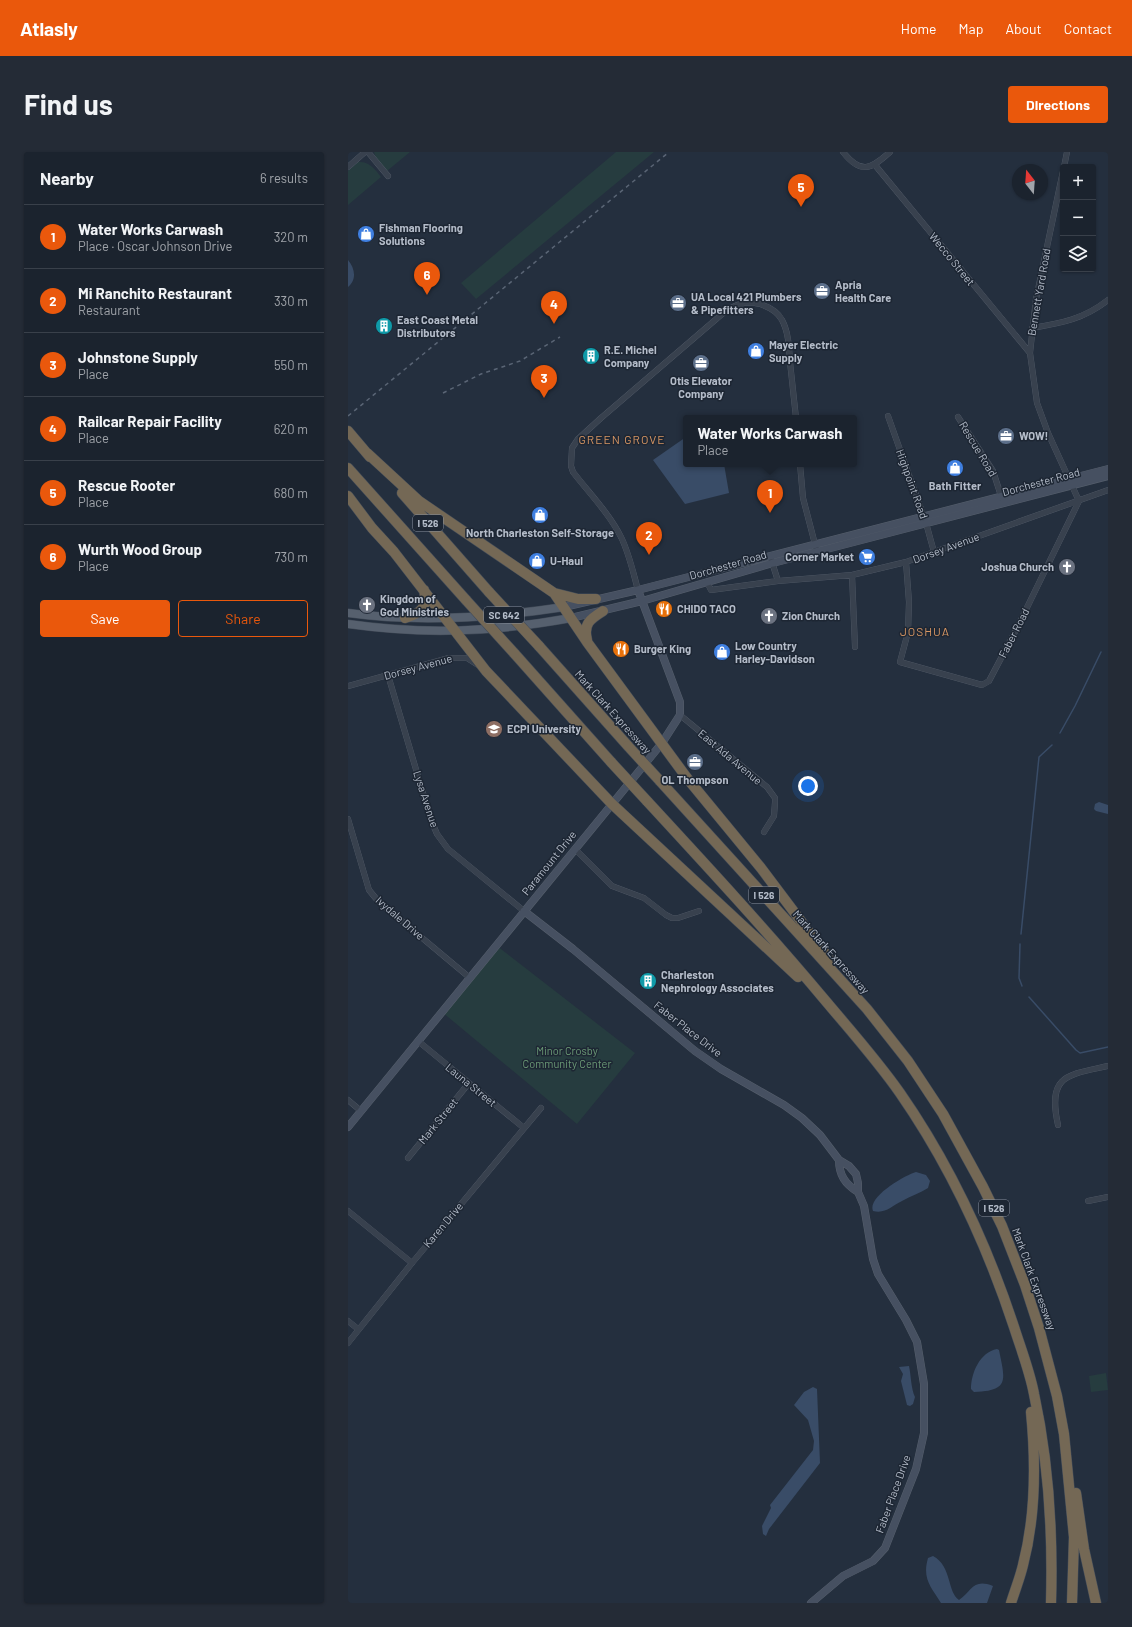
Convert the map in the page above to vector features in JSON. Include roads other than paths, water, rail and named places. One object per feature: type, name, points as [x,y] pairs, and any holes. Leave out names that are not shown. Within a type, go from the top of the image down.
[{"type":"highway","name":"Mark Clark Expressway","points":[[348,431],[489,592],[867,1009],[908,1061],[944,1114],[973,1168],[1012,1249],[1039,1328],[1057,1396],[1064,1434],[1074,1537],[1072,1603]]},
{"type":"highway","points":[[367,453],[419,502],[554,593],[578,599],[596,599]]},
{"type":"highway","name":"I 526","points":[[348,468],[611,762],[776,942],[878,1063],[920,1122],[944,1163],[984,1244],[1003,1293],[1034,1393],[1049,1498],[1052,1538],[1052,1603]]},
{"type":"highway","points":[[348,496],[486,670],[612,804],[766,946],[842,1020]]},
{"type":"highway","points":[[405,618],[415,615],[423,607],[426,598],[424,590]]},
{"type":"highway","points":[[554,593],[587,642],[687,778],[761,868],[867,1009]]},
{"type":"highway","points":[[587,642],[585,633],[586,626],[594,616],[603,611]]},
{"type":"highway","points":[[1011,1603],[1023,1566],[1028,1540],[1033,1509],[1035,1457],[1031,1413],[1017,1338]]},
{"type":"highway","points":[[1064,1434],[1073,1476],[1084,1549],[1096,1603]]},
{"type":"main road","name":"Dorchester Road","points":[[348,613],[405,618],[445,619],[495,616],[564,607]]},
{"type":"main road","name":"Dorchester Road","points":[[348,624],[407,631],[455,631],[492,630],[571,618]]},
{"type":"street","points":[[348,166],[364,152]]},
{"type":"street","points":[[368,152],[388,176]]},
{"type":"street","points":[[843,152],[856,165],[867,167],[875,165],[890,152]]},
{"type":"street","points":[[1065,164],[1067,152]]},
{"type":"street","name":"Wecco Street","points":[[875,165],[1030,353]]},
{"type":"street","name":"Bennett Yard Road","points":[[1060,184],[1036,299],[1030,353],[1037,403],[1048,433],[1069,482],[1079,501]]},
{"type":"street","points":[[1032,328],[1062,323],[1080,317],[1094,310],[1108,300]]},
{"type":"street","points":[[680,716],[680,702],[638,590],[628,553],[614,524],[573,472],[571,466],[572,448],[578,439],[601,418],[721,315],[732,307],[743,302],[753,302],[766,306],[774,311],[783,322],[788,337],[796,415]]},
{"type":"street","name":"Highpoint Road","points":[[888,416],[925,520],[934,552]]},
{"type":"street","name":"Rescue Road","points":[[958,417],[993,471],[1002,500]]},
{"type":"street","points":[[800,467],[804,498],[818,552]]},
{"type":"street","name":"Dorchester Road","points":[[564,607],[772,559],[818,552],[925,520],[1069,482],[1108,469]]},
{"type":"street","name":"Dorchester Road","points":[[1069,482],[1108,476]]},
{"type":"street","name":"Dorsey Avenue","points":[[707,582],[711,590],[778,581],[852,575],[906,562],[1108,490]]},
{"type":"street","name":"Faber Road","points":[[906,562],[909,602],[908,632],[900,662],[982,685],[989,681],[1017,628],[1079,501]]},
{"type":"street","name":"Dorchester Road","points":[[571,618],[642,601],[707,582],[815,544],[925,520]]},
{"type":"street","points":[[772,559],[778,581]]},
{"type":"street","points":[[852,575],[855,647]]},
{"type":"street","name":"Dorsey Avenue","points":[[348,686],[450,658],[467,658],[486,670]]},
{"type":"street","name":"Lysa Avenue","points":[[388,675],[431,820],[437,834],[448,849],[524,911]]},
{"type":"street","name":"Paramount Drive","points":[[348,1127],[662,743],[680,716]]},
{"type":"street","name":"East Ada Avenue","points":[[680,716],[767,787],[775,798],[774,816],[764,832]]},
{"type":"street","name":"Ivydale Drive","points":[[348,819],[369,890],[378,901],[470,978]]},
{"type":"street","points":[[575,849],[612,886],[644,898],[666,915],[672,918],[678,918],[699,911]]},
{"type":"street","name":"Faber Place Drive","points":[[524,911],[572,948],[696,1051],[721,1069],[784,1105],[802,1118],[820,1135],[839,1160],[849,1166],[856,1174],[858,1192],[864,1206],[870,1246],[878,1274],[906,1320],[917,1342],[924,1384],[924,1433],[916,1469],[885,1548],[873,1562],[843,1576],[811,1603]]},
{"type":"street","name":"Launa Street","points":[[418,1041],[524,1128]]},
{"type":"street","points":[[1058,1125],[1054,1107],[1055,1094],[1058,1084],[1065,1078],[1075,1074],[1108,1066]]},
{"type":"street","name":"Mark Street","points":[[408,1158],[469,1083]]},
{"type":"street","points":[[348,1100],[361,1111]]},
{"type":"street","name":"Karen Drive","points":[[348,1343],[412,1263],[541,1108]]},
{"type":"street","name":"Faber Place Drive","points":[[839,1160],[839,1170],[850,1187],[858,1192]]},
{"type":"street","points":[[1088,1201],[1108,1197]]},
{"type":"street","points":[[348,1211],[412,1263]]},
{"type":"street","points":[[348,1321],[358,1330]]},
{"type":"street","name":"Faber Place Drive","points":[[820,1603],[823,1594]]},
{"type":"water","points":[[348,260],[352,267],[354,277],[353,281],[348,287]]},
{"type":"water","points":[[683,439],[683,467],[725,467],[729,493],[685,504],[653,460]]},
{"type":"water","points":[[1099,802],[1108,805],[1108,814],[1096,811],[1094,809],[1095,804]]},
{"type":"water","points":[[916,1172],[926,1175],[930,1181],[928,1188],[888,1209],[878,1212],[873,1211],[873,1205],[881,1193],[904,1177]]},
{"type":"water","points":[[997,1349],[999,1350],[1003,1369],[1002,1382],[994,1389],[974,1392],[971,1389],[971,1383],[978,1364],[986,1354]]},
{"type":"water","points":[[909,1366],[915,1397],[913,1404],[910,1406],[907,1405],[901,1381],[903,1374],[899,1367]]},
{"type":"water","points":[[813,1387],[817,1389],[820,1463],[769,1529],[766,1536],[763,1534],[762,1526],[771,1508],[770,1505],[813,1450],[814,1441],[808,1420],[794,1405],[804,1392]]},
{"type":"water","points":[[933,1556],[939,1560],[943,1566],[955,1596],[959,1600],[977,1585],[986,1584],[993,1586],[987,1603],[941,1603],[928,1582],[926,1572],[928,1558]]},
{"type":"waterway","points":[[1060,733],[1101,652]]},
{"type":"waterway","points":[[1021,934],[1039,757],[1052,745]]},
{"type":"waterway","points":[[1020,944],[1019,978],[1022,986]]},
{"type":"waterway","points":[[1029,997],[1080,1053],[1108,1047]]},
{"type":"railway","points":[[348,416],[669,152]]},
{"type":"railway","points":[[443,393],[481,374],[520,361],[560,337]]},
{"type":"place","name":"Rescue Rooter","points":[[801,207]]},
{"type":"place","name":"Fishman Flooring Solutions","points":[[366,234]]},
{"type":"place","name":"Apria Health Care","points":[[822,291]]},
{"type":"place","name":"Wurth Wood Group","points":[[427,295]]},
{"type":"place","name":"UA Local 421 Plumbers & Pipefitters","points":[[678,303]]},
{"type":"place","name":"Railcar Repair Facility","points":[[554,324]]},
{"type":"place","name":"East Coast Metal Distributors","points":[[384,326]]},
{"type":"place","name":"Mayer Electric Supply","points":[[756,351]]},
{"type":"place","name":"R.E. Michel Company","points":[[591,356]]},
{"type":"place","name":"Otis Elevator Company","points":[[701,363]]},
{"type":"place","name":"Johnstone Supply","points":[[544,398]]},
{"type":"place","name":"WOW!","points":[[1006,436]]},
{"type":"place","name":"Bath Fitter","points":[[955,468]]},
{"type":"place","name":"Water Works Carwash","points":[[770,513]]},
{"type":"place","name":"North Charleston Self-Storage","points":[[540,515]]},
{"type":"place","name":"Mi Ranchito Restaurant","points":[[649,555]]},
{"type":"place","name":"Corner Market","points":[[867,557]]},
{"type":"place","name":"U-Haul","points":[[537,561]]},
{"type":"place","name":"Joshua Church","points":[[1067,567]]},
{"type":"place","name":"Kingdom of God Ministries","points":[[367,605]]},
{"type":"place","name":"CHIDO TACO","points":[[664,609]]},
{"type":"place","name":"Zion Church","points":[[769,616]]},
{"type":"place","name":"Burger King","points":[[621,649]]},
{"type":"place","name":"Low Country Harley-Davidson","points":[[722,652]]},
{"type":"place","name":"ECPI University","points":[[494,729]]},
{"type":"place","name":"OL Thompson","points":[[695,762]]},
{"type":"place","name":"Charleston Nephrology Associates","points":[[648,981]]},
{"type":"district","name":"GREEN GROVE","points":[[622,440]]},
{"type":"district","name":"JOSHUA","points":[[925,632]]},
{"type":"park label","name":"Minor Crosby Community Center","points":[[567,1057]]}]
